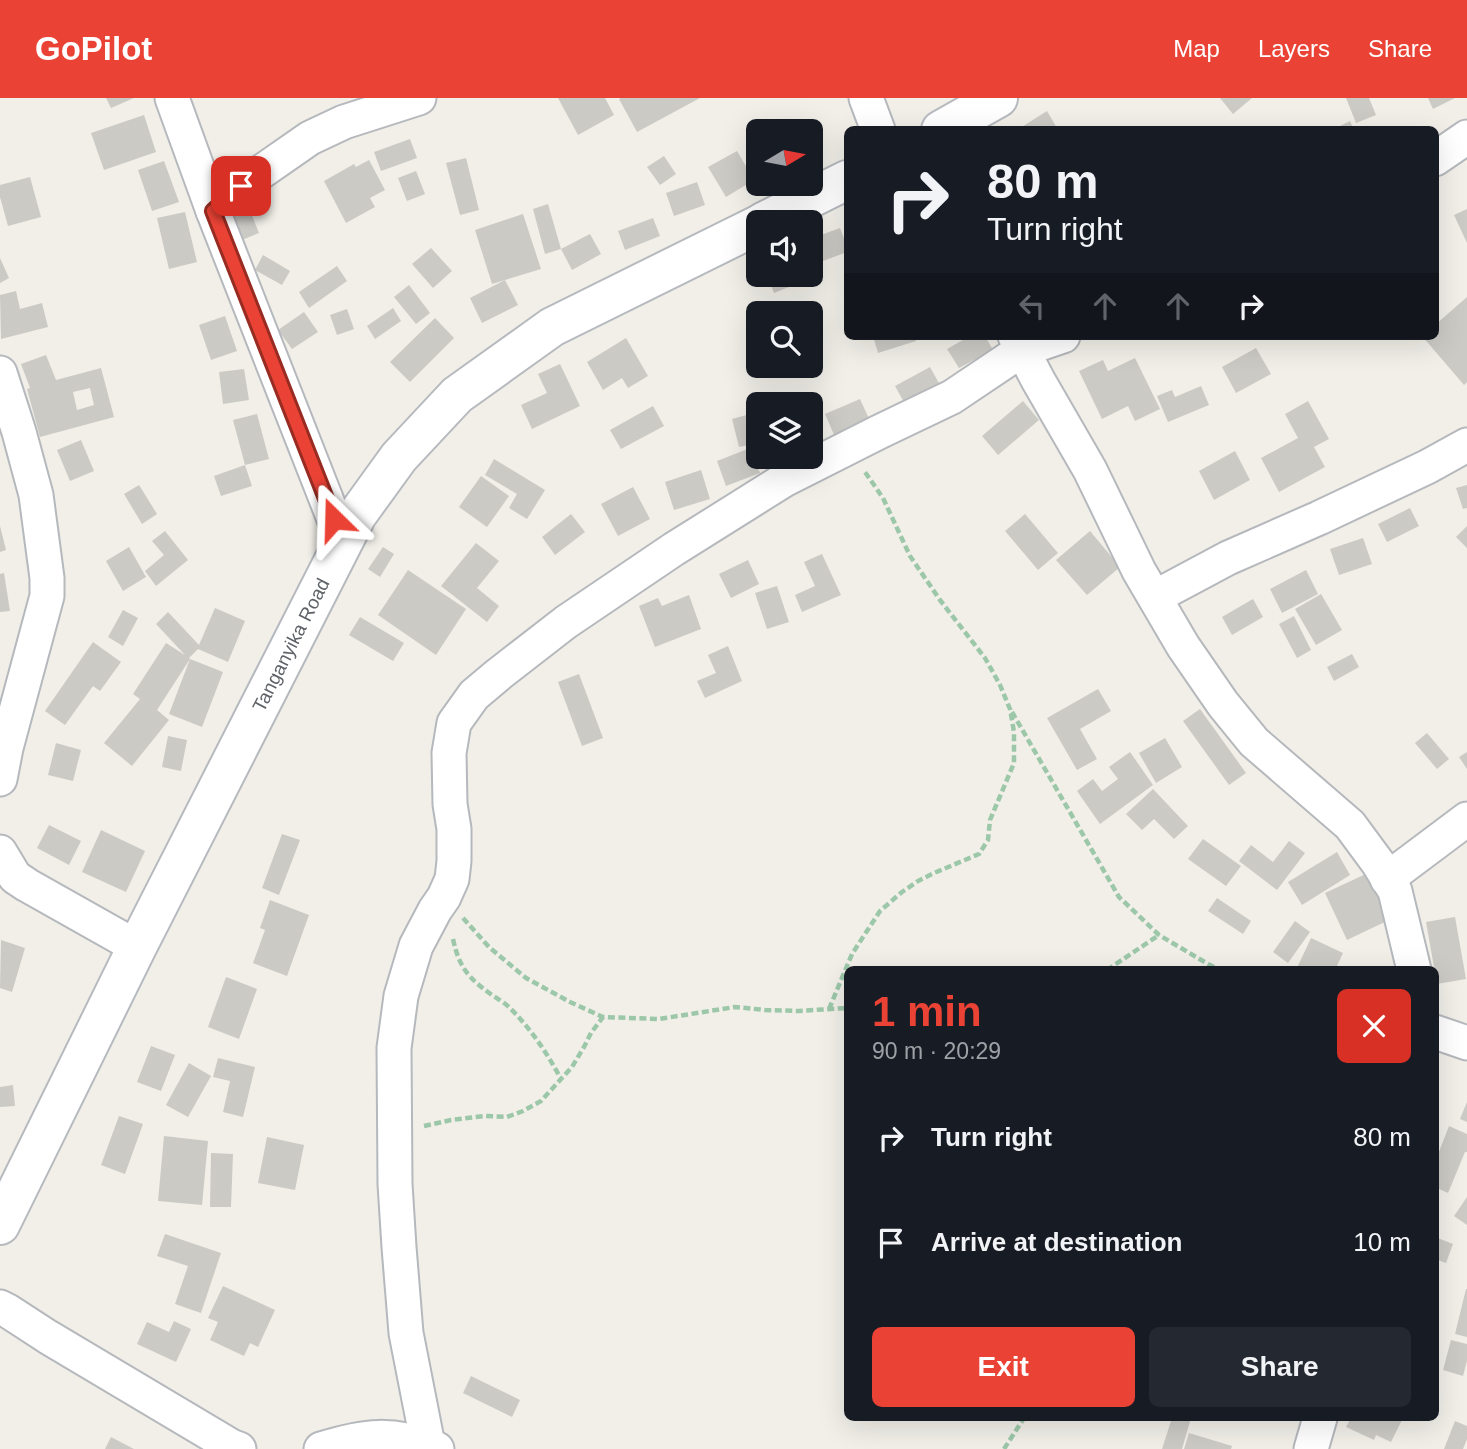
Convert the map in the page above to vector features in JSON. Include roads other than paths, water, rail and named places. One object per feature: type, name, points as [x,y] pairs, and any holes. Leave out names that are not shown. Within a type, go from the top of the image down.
[{"type":"street","points":[[172,98],[213,211],[343,542]]},
{"type":"street","points":[[213,211],[241,186],[310,138],[344,122],[419,98]]},
{"type":"street","points":[[866,98],[876,126]]},
{"type":"street","points":[[949,126],[998,98]]},
{"type":"street","points":[[1439,156],[1467,136]]},
{"type":"street","points":[[787,210],[844,182]]},
{"type":"street","name":"Tanganyika Road","points":[[0,1225],[137,947],[357,515],[399,457],[457,395],[552,327],[746,231]]},
{"type":"street","points":[[432,1447],[406,1333],[395,1184],[394,1048],[401,996],[416,946],[435,910],[446,899],[452,879],[454,829],[450,804],[449,753],[454,723],[474,695],[566,622],[674,549],[784,481],[952,397],[1019,343],[1038,340]]},
{"type":"street","points":[[1019,343],[1090,470],[1139,571],[1183,646],[1254,742],[1350,825],[1395,891],[1413,966]]},
{"type":"street","points":[[0,373],[36,495],[47,596],[6,747],[0,779]]},
{"type":"street","points":[[1154,597],[1228,558],[1427,467],[1467,445]]},
{"type":"street","points":[[1387,879],[1467,819]]},
{"type":"street","points":[[0,852],[15,877],[14,886],[137,947]]},
{"type":"street","points":[[1439,1033],[1467,1043]]},
{"type":"street","points":[[0,1307],[239,1449]]},
{"type":"street","points":[[1311,1449],[1319,1421]]},
{"type":"street","points":[[321,1449],[375,1436],[412,1440],[432,1447]]}]
